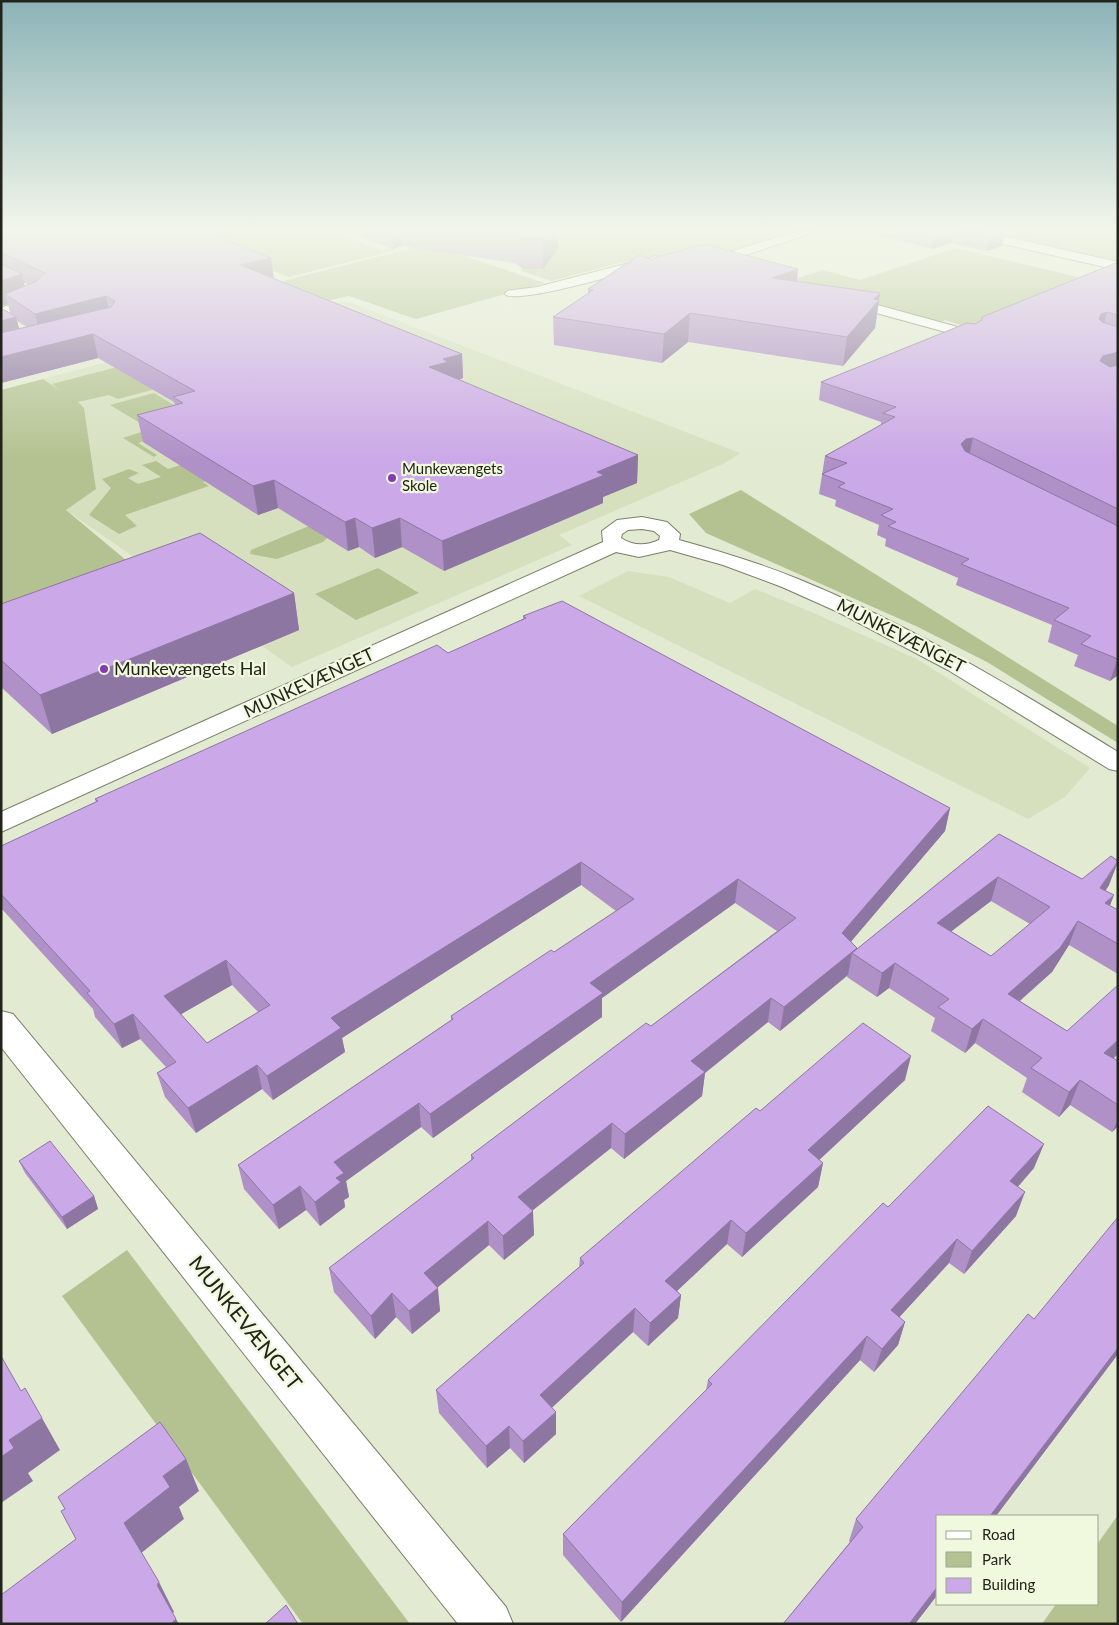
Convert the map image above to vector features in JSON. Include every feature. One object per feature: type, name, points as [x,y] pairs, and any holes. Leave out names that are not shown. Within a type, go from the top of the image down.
[{"type":"street","points":[[4,319],[9,309],[14,308]]},
{"type":"street","points":[[875,308],[971,335]]},
{"type":"street","points":[[642,522],[666,530],[670,534],[668,543],[654,549],[623,548],[612,540],[612,531],[624,524],[642,522]]},
{"type":"street","name":"MUNKEVÆNGET","points":[[668,543],[742,564],[825,598],[895,630],[969,671],[1118,763]]},
{"type":"street","name":"MUNKEVÆNGET","points":[[1,823],[616,544]]},
{"type":"street","name":"MUNKEVÆNGET","points":[[1,1023],[489,1624]]},
{"type":"shaded area","name":"Munkevængets Skole","points":[[314,308],[365,308],[740,453],[725,463],[559,535],[572,545],[292,667],[66,510],[96,488],[84,408],[43,379]]},
{"type":"shaded area","points":[[628,571],[669,577],[730,603],[755,589],[809,611],[917,659],[1090,768],[1065,797],[1028,819],[579,596]]},
{"type":"green space","points":[[383,308],[456,308],[416,319]]},
{"type":"green space","points":[[879,308],[1033,308],[976,330],[945,320],[938,324]]},
{"type":"green space","points":[[220,340],[170,385],[118,399],[109,395],[78,402],[84,408],[96,489],[66,510],[145,576],[1,624],[1,390],[43,379],[62,392],[52,384]]},
{"type":"green space","points":[[154,393],[174,405],[182,429],[138,443],[157,455],[154,457],[123,438],[150,429],[110,405]]},
{"type":"green space","points":[[156,461],[168,469],[190,462],[257,465],[203,482],[209,486],[125,515],[137,526],[119,534],[89,515],[111,488],[102,479],[129,469],[139,473],[128,478],[138,484],[161,477],[142,465]]},
{"type":"green space","points":[[741,490],[1118,726],[1118,743],[987,662],[918,627],[706,533],[689,514]]},
{"type":"green space","points":[[309,526],[333,532],[323,542],[277,559],[250,554],[251,550]]},
{"type":"green space","points":[[378,568],[419,593],[356,620],[315,594]]},
{"type":"green space","points":[[127,1250],[410,1624],[303,1624],[62,1296]]},
{"type":"green space","points":[[1118,1515],[1118,1624],[1042,1624],[1055,1605],[1099,1605],[1099,1542]]},
{"type":"building","points":[[1,308],[16,317],[1,321]]},
{"type":"building","points":[[26,308],[59,308],[35,314]]},
{"type":"building","points":[[107,308],[347,308],[462,354],[443,359],[448,362],[429,367],[638,455],[597,472],[604,475],[442,541],[400,518],[372,528],[355,518],[345,522],[274,480],[253,486],[137,415],[183,403],[173,397],[195,391],[93,334],[1,357],[1,333]]},
{"type":"building","points":[[567,308],[872,308],[847,337],[690,313],[664,334],[553,317]]},
{"type":"building","points":[[1005,308],[1118,308],[1118,315],[1107,312],[1101,314],[1099,319],[1102,322],[1118,327],[1118,352],[1103,356],[1100,361],[1110,367],[1118,365],[1118,509],[973,438],[966,439],[961,444],[965,451],[1118,526],[1118,659],[1081,644],[1091,636],[1054,620],[1069,608],[961,564],[969,559],[888,526],[896,522],[881,515],[893,509],[838,487],[845,483],[822,474],[847,463],[825,456],[895,417],[883,413],[896,407],[821,382],[967,323],[975,324],[982,320],[982,317]]},
{"type":"building","points":[[200,533],[294,593],[40,695],[1,660],[1,604]]},
{"type":"building","points":[[562,601],[950,808],[842,933],[857,948],[784,1007],[771,998],[691,1061],[705,1072],[625,1134],[612,1123],[518,1197],[533,1211],[503,1236],[488,1221],[424,1273],[438,1288],[409,1311],[392,1293],[371,1316],[329,1268],[474,1158],[471,1155],[646,1023],[651,1026],[796,918],[738,879],[590,983],[603,993],[430,1114],[419,1103],[334,1162],[344,1173],[336,1178],[341,1182],[315,1202],[300,1186],[273,1205],[238,1165],[453,1019],[451,1016],[551,950],[554,952],[634,899],[581,862],[331,1018],[341,1028],[267,1076],[257,1065],[188,1108],[157,1073],[176,1062],[133,1014],[114,1024],[87,993],[90,991],[1,894],[1,846],[98,801],[95,799],[437,645],[448,653],[526,618],[523,616]],"holes":[[[226,960],[270,1005],[207,1043],[164,996]]]},
{"type":"building","points":[[999,834],[1082,879],[1111,856],[1118,861],[1100,888],[1114,895],[1105,903],[1118,910],[1118,944],[1078,921],[1060,948],[1008,994],[1067,1031],[1118,985],[1118,1040],[1104,1053],[1118,1061],[1118,1105],[1080,1080],[1069,1092],[1031,1068],[1042,1058],[983,1019],[972,1029],[938,1007],[949,999],[895,963],[882,973],[852,953]],"holes":[[[998,877],[1050,907],[991,956],[937,923]]]},
{"type":"building","points":[[863,1023],[911,1056],[808,1150],[823,1163],[746,1233],[731,1220],[665,1281],[681,1295],[650,1323],[635,1308],[540,1395],[556,1412],[523,1441],[509,1426],[486,1446],[436,1390],[584,1263],[580,1258],[756,1108],[760,1111]]},
{"type":"building","points":[[988,1106],[1044,1144],[1010,1181],[1025,1192],[972,1251],[957,1239],[891,1310],[905,1322],[882,1349],[867,1336],[622,1602],[563,1534],[712,1384],[708,1380],[883,1203],[888,1207]]},
{"type":"building","points":[[50,1141],[94,1196],[62,1217],[19,1161]]},
{"type":"building","points":[[1118,1217],[1118,1348],[991,1515],[936,1515],[936,1589],[909,1624],[783,1624],[863,1527],[856,1519],[1028,1314],[1034,1319]]},
{"type":"building","points":[[1,1356],[21,1391],[25,1388],[42,1418],[9,1440],[14,1448],[1,1457]]},
{"type":"building","points":[[160,1422],[186,1459],[163,1476],[170,1487],[124,1523],[159,1582],[157,1585],[176,1619],[171,1624],[1,1624],[1,1595],[76,1539],[61,1511],[65,1509],[58,1497]]},
{"type":"building","points":[[286,1605],[298,1624],[265,1624]]},
{"type":"place","name":"Munkevængets Skole","points":[[392,478]]},
{"type":"place","name":"Munkevængets Hal","points":[[104,669]]}]
